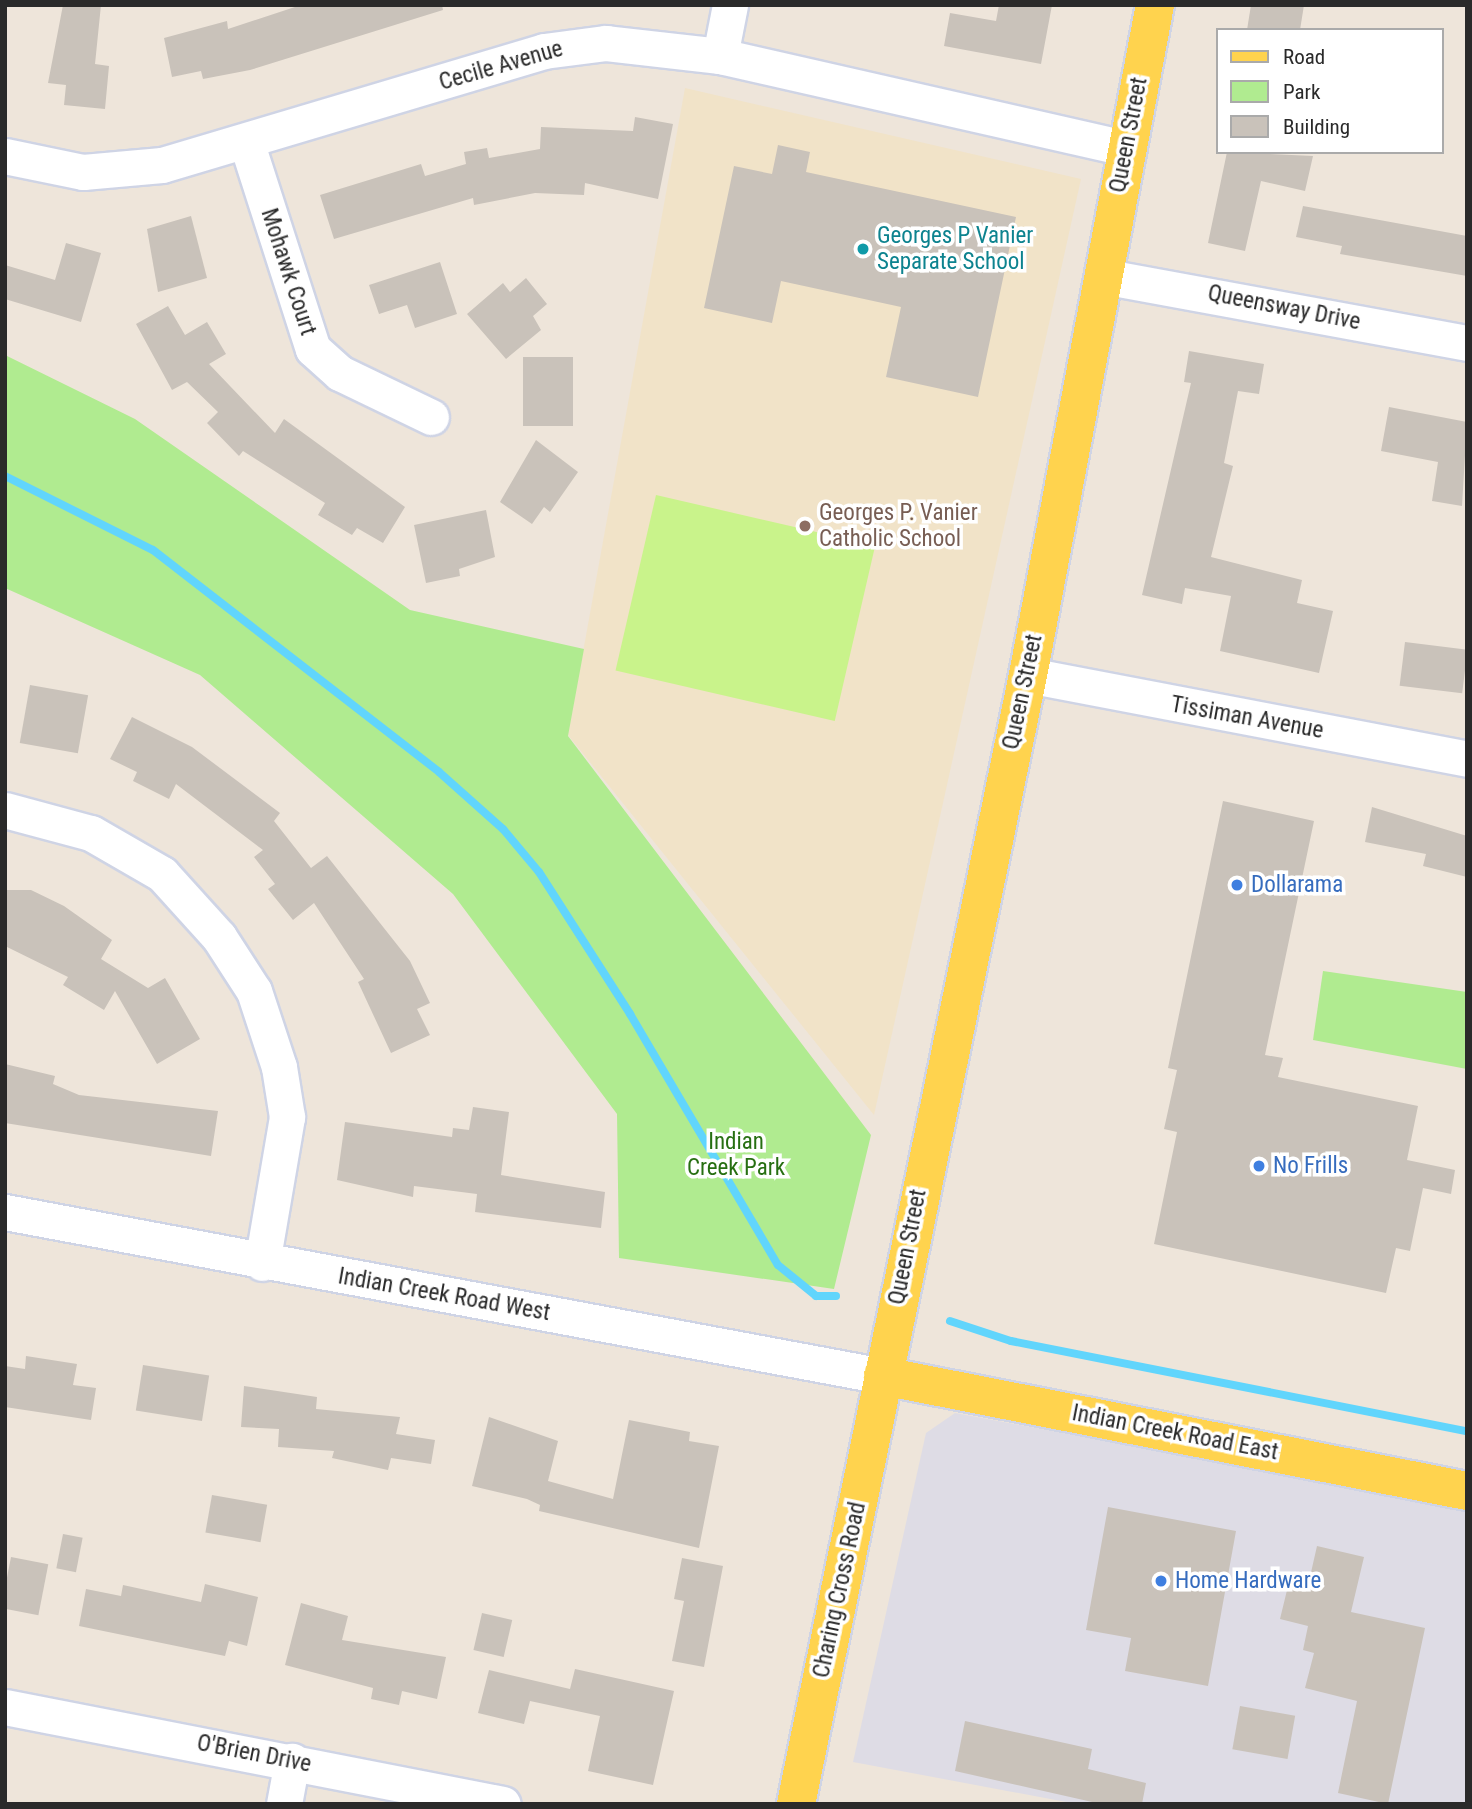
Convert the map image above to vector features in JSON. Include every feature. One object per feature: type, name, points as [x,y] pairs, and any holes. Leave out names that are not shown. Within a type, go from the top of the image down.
[{"type":"main road","name":"Queen Street","points":[[883,1376],[1028,675],[1155,5]]},
{"type":"main road","name":"Indian Creek Road East","points":[[883,1376],[1467,1491]]},
{"type":"main road","name":"Charing Cross Road","points":[[796,1804],[883,1376]]},
{"type":"street","points":[[720,57],[730,5]]},
{"type":"street","name":"Cecile Avenue","points":[[5,156],[83,172],[116,171],[247,144],[544,51],[606,43],[720,57],[1126,148]]},
{"type":"street","name":"Mohawk Court","points":[[247,144],[313,349],[340,373],[430,417]]},
{"type":"street","name":"Queensway Drive","points":[[1102,276],[1467,343]]},
{"type":"street","name":"Tissiman Avenue","points":[[1028,675],[1467,759]]},
{"type":"street","points":[[5,810],[91,833],[162,874],[219,937],[254,991],[279,1067],[287,1117],[262,1263]]},
{"type":"street","name":"Indian Creek Road West","points":[[5,1212],[262,1263],[883,1376]]},
{"type":"street","name":"O'Brien Drive","points":[[5,1707],[503,1804]]},
{"type":"street","points":[[284,1804],[292,1761]]},
{"type":"shaded area","name":"Georges P. Vanier Catholic School","points":[[685,88],[1081,179],[874,1115],[568,735]]},
{"type":"shaded area","points":[[955,1413],[1467,1508],[1467,1804],[1077,1804],[853,1762],[926,1433]]},
{"type":"green space","name":"Indian Creek Park","points":[[5,355],[135,419],[410,610],[584,649],[568,736],[871,1135],[834,1289],[619,1258],[617,1114],[453,894],[200,675],[5,588]]},
{"type":"green space","points":[[656,495],[875,546],[835,721],[616,670]]},
{"type":"green space","points":[[1323,971],[1467,992],[1467,1069],[1313,1040]]},
{"type":"building","points":[[63,5],[101,5],[95,64],[109,66],[105,109],[64,105],[66,85],[48,83]]},
{"type":"building","points":[[301,5],[442,5],[443,10],[250,70],[203,79],[201,71],[172,77],[164,38],[227,21],[228,29]]},
{"type":"building","points":[[999,5],[1052,5],[1041,64],[944,46],[950,13],[996,21]]},
{"type":"building","points":[[1251,5],[1304,5],[1300,28],[1247,28]]},
{"type":"building","points":[[635,117],[673,124],[658,199],[585,183],[584,195],[535,193],[474,205],[473,198],[334,239],[320,195],[421,164],[425,176],[466,164],[464,152],[487,148],[489,158],[540,149],[541,127],[633,131]]},
{"type":"building","name":"Georges P Vanier Separate School","points":[[778,145],[810,152],[806,172],[1016,217],[978,397],[886,377],[901,307],[781,281],[772,323],[704,308],[734,166],[772,174]]},
{"type":"building","points":[[1227,154],[1313,156],[1305,191],[1261,181],[1245,251],[1208,243]]},
{"type":"building","points":[[1303,206],[1467,236],[1467,276],[1340,254],[1342,246],[1296,237]]},
{"type":"building","points":[[191,216],[207,278],[158,292],[147,229]]},
{"type":"building","points":[[66,243],[101,253],[81,322],[5,299],[5,265],[55,280]]},
{"type":"building","points":[[440,262],[457,314],[415,328],[407,305],[379,314],[369,285]]},
{"type":"building","points":[[526,278],[547,304],[533,316],[541,330],[506,359],[467,314],[503,283],[510,292]]},
{"type":"building","points":[[168,306],[185,335],[207,322],[226,354],[209,364],[275,433],[284,419],[405,507],[383,543],[357,528],[352,535],[318,515],[325,503],[243,451],[239,456],[207,423],[218,412],[187,382],[172,390],[136,324]]},
{"type":"building","points":[[1189,351],[1264,364],[1259,394],[1238,391],[1224,463],[1233,466],[1211,557],[1302,580],[1297,603],[1333,611],[1319,673],[1220,651],[1231,596],[1185,588],[1182,604],[1142,595],[1191,383],[1184,382]]},
{"type":"building","points":[[523,357],[573,357],[573,426],[523,426]]},
{"type":"building","points":[[1389,407],[1467,422],[1462,506],[1432,501],[1438,462],[1381,451]]},
{"type":"building","points":[[536,440],[578,472],[550,512],[544,507],[532,524],[500,502]]},
{"type":"building","points":[[486,510],[495,557],[459,569],[460,576],[426,583],[414,525]]},
{"type":"building","points":[[1405,642],[1467,650],[1462,693],[1400,686]]},
{"type":"building","points":[[30,685],[88,695],[78,753],[20,743]]},
{"type":"building","points":[[132,717],[192,747],[280,813],[274,821],[311,868],[327,856],[410,961],[430,1003],[417,1009],[430,1035],[391,1053],[358,982],[364,979],[314,903],[293,920],[268,889],[275,884],[254,857],[263,850],[176,784],[169,799],[133,781],[137,772],[110,759]]},
{"type":"building","points":[[1223,801],[1314,821],[1265,1055],[1283,1058],[1278,1077],[1418,1106],[1407,1160],[1455,1170],[1451,1194],[1423,1188],[1410,1251],[1396,1248],[1386,1293],[1154,1244],[1177,1132],[1164,1129],[1177,1070],[1168,1068]]},
{"type":"building","points":[[1372,807],[1467,836],[1467,877],[1423,866],[1426,854],[1365,842]]},
{"type":"building","points":[[5,890],[31,890],[64,906],[112,940],[101,959],[148,988],[165,978],[200,1039],[157,1064],[115,991],[104,1010],[63,985],[68,977],[5,946]]},
{"type":"building","points":[[5,1064],[55,1076],[53,1084],[79,1095],[218,1111],[211,1156],[5,1123]]},
{"type":"building","points":[[473,1107],[509,1112],[501,1175],[605,1192],[601,1228],[475,1212],[477,1194],[414,1186],[413,1197],[337,1180],[345,1122],[452,1137],[453,1128],[469,1130]]},
{"type":"building","points":[[26,1356],[77,1364],[73,1385],[96,1388],[91,1420],[5,1407],[5,1366],[25,1369]]},
{"type":"building","points":[[143,1365],[209,1375],[202,1421],[136,1410]]},
{"type":"building","points":[[244,1386],[317,1397],[316,1409],[400,1417],[396,1434],[435,1440],[431,1464],[391,1458],[388,1470],[332,1458],[334,1451],[278,1447],[279,1429],[241,1427]]},
{"type":"building","points":[[489,1417],[558,1441],[548,1481],[613,1499],[629,1420],[690,1432],[689,1441],[719,1446],[699,1548],[539,1511],[540,1505],[527,1499],[472,1486]]},
{"type":"building","points":[[212,1495],[267,1505],[261,1542],[205,1532]]},
{"type":"building","name":"Home Hardware","points":[[1108,1507],[1236,1531],[1208,1686],[1125,1671],[1131,1638],[1086,1630]]},
{"type":"building","points":[[63,1534],[83,1538],[76,1572],[56,1568]]},
{"type":"building","points":[[1317,1546],[1364,1557],[1351,1612],[1425,1628],[1388,1804],[1338,1793],[1357,1701],[1305,1688],[1314,1653],[1303,1650],[1308,1626],[1280,1619],[1288,1586],[1307,1590]]},
{"type":"building","points":[[11,1557],[48,1564],[38,1615],[5,1609],[5,1588]]},
{"type":"building","points":[[682,1558],[723,1566],[704,1667],[672,1661],[684,1601],[674,1599]]},
{"type":"building","points":[[205,1584],[258,1597],[247,1646],[229,1641],[225,1656],[79,1626],[86,1589],[121,1596],[123,1585],[201,1602]]},
{"type":"building","points":[[301,1603],[348,1616],[342,1640],[446,1657],[437,1699],[402,1691],[399,1705],[371,1699],[373,1688],[285,1665]]},
{"type":"building","points":[[482,1613],[512,1620],[504,1657],[473,1650]]},
{"type":"building","points":[[575,1669],[674,1691],[653,1785],[588,1771],[600,1716],[530,1701],[524,1724],[478,1713],[489,1670],[570,1689]]},
{"type":"building","points":[[1240,1706],[1295,1716],[1288,1759],[1232,1749]]},
{"type":"building","points":[[965,1721],[1092,1749],[1088,1769],[1146,1783],[1142,1804],[1101,1804],[955,1771]]},
{"type":"waterway","points":[[5,476],[153,550],[439,772],[503,829],[539,872],[630,1014],[778,1265],[816,1296],[836,1296]]},
{"type":"waterway","points":[[950,1321],[1011,1341],[1467,1431]]},
{"type":"place","name":"Georges P Vanier Separate School","points":[[863,249]]},
{"type":"place","name":"Georges P. Vanier Catholic School","points":[[805,526]]},
{"type":"place","name":"Dollarama","points":[[1237,885]]},
{"type":"place","name":"No Frills","points":[[1259,1166]]},
{"type":"place","name":"Home Hardware","points":[[1161,1581]]}]
